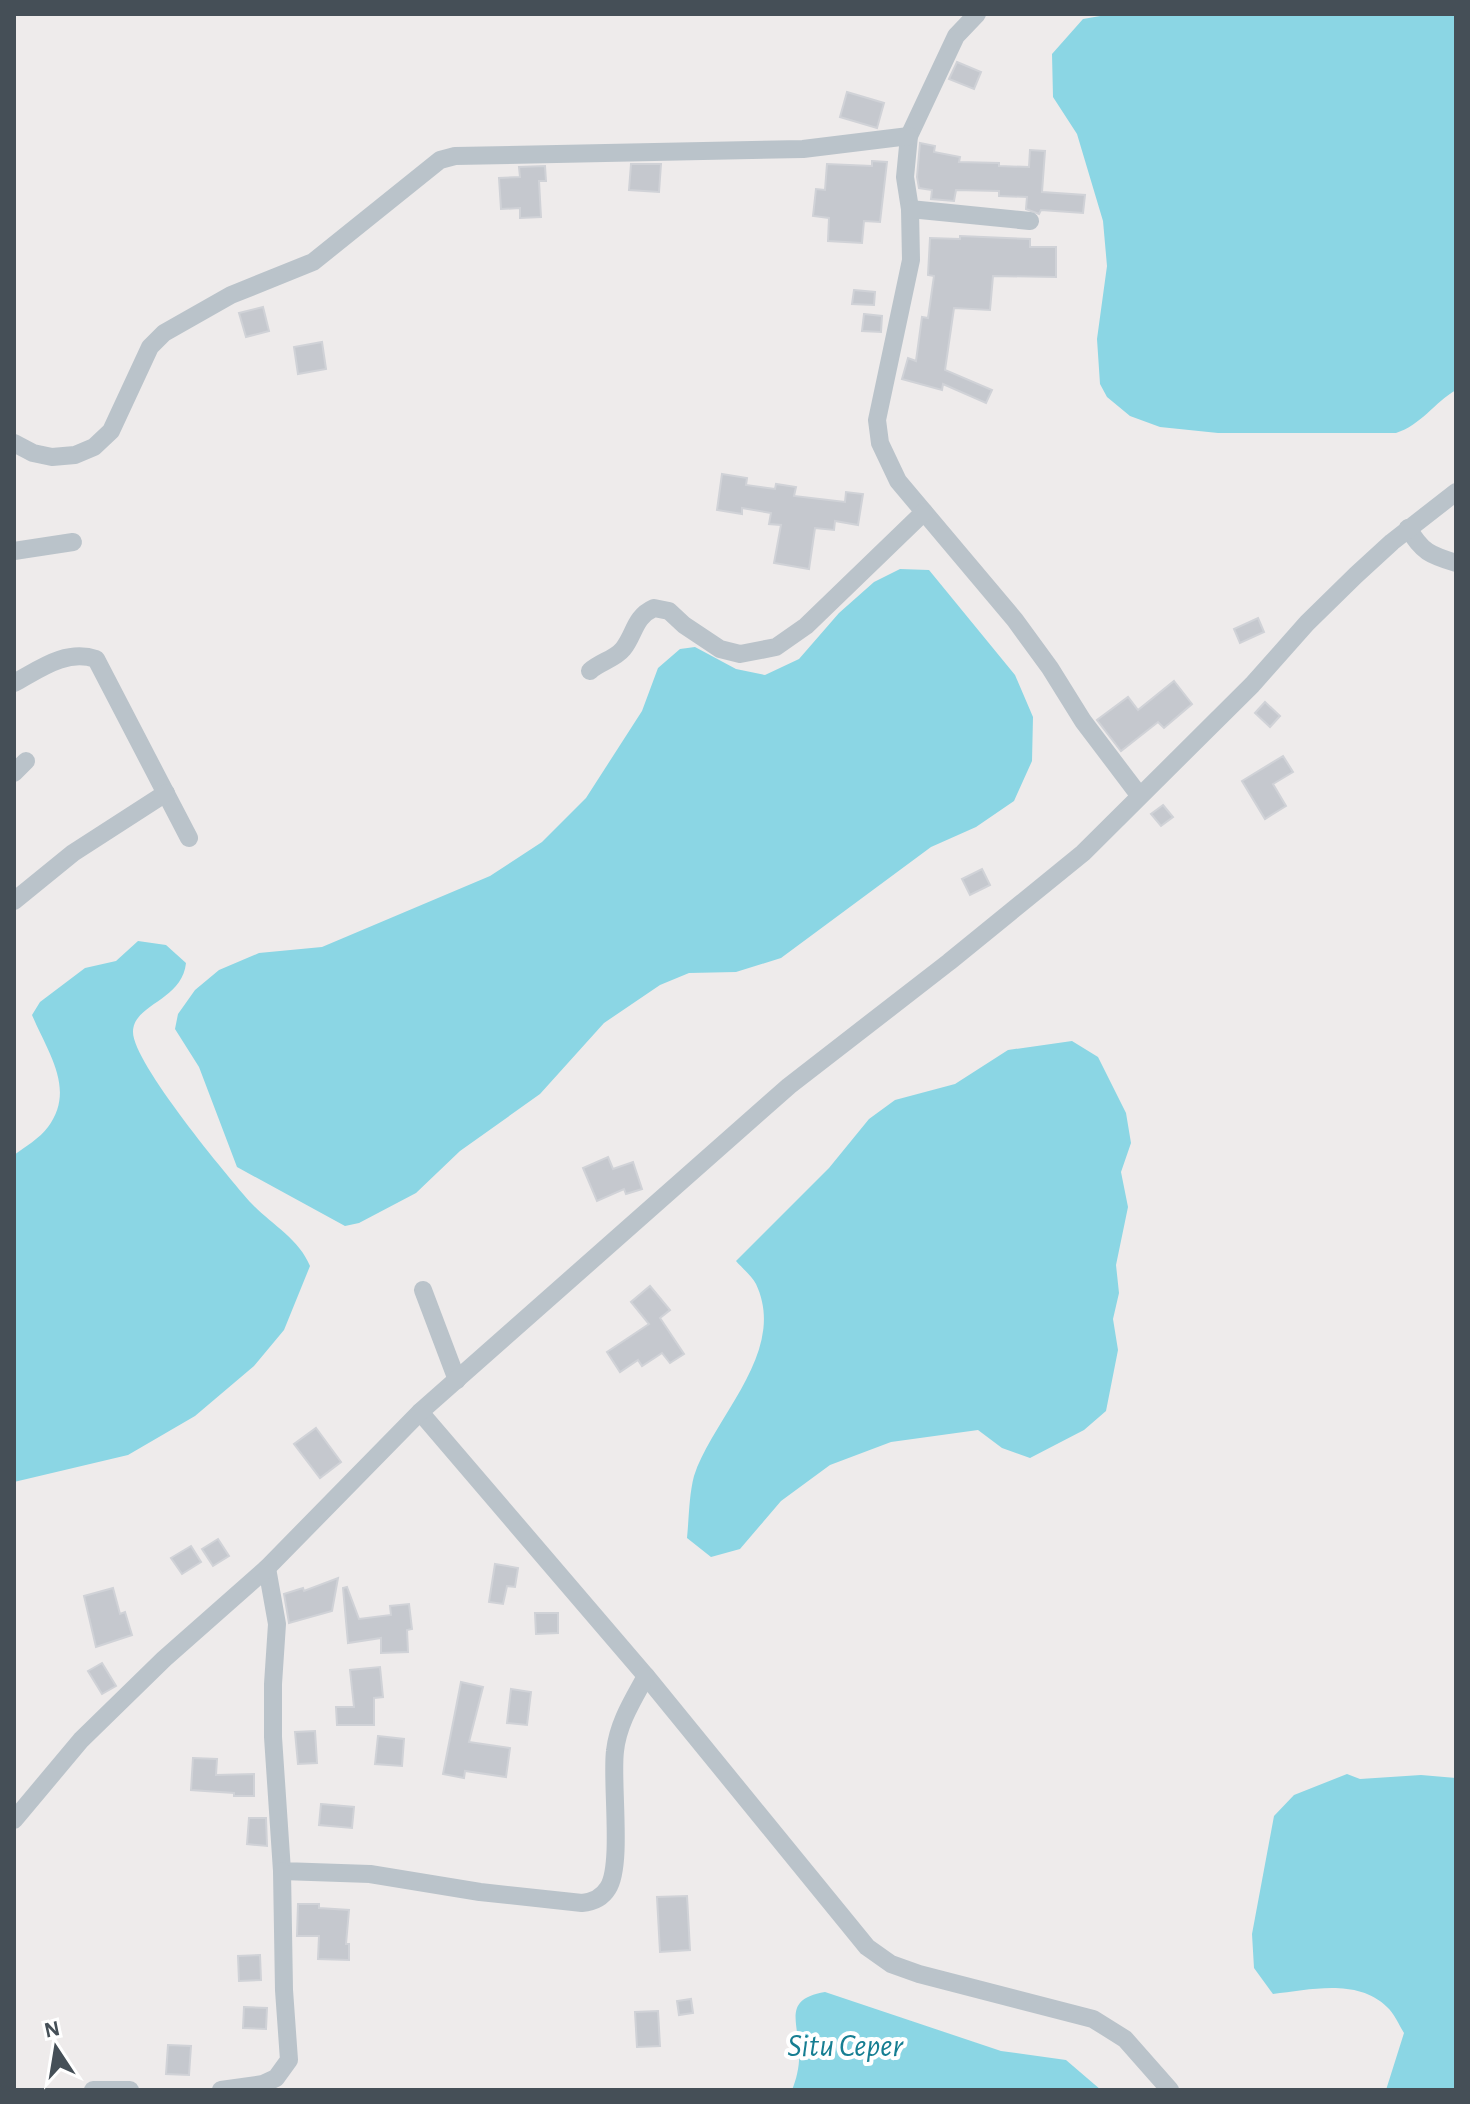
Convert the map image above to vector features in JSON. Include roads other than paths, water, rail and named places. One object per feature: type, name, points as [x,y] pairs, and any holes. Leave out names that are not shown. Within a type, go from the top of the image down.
[{"type":"street","points":[[977,14],[956,36],[909,136],[905,177],[910,209],[911,260],[877,420],[880,443],[898,481],[1015,620],[1083,721],[1139,795]]},
{"type":"street","points":[[14,443],[33,453],[52,457],[75,455],[94,447],[111,431],[150,347],[170,328],[231,295],[313,262],[434,163],[447,158],[567,152],[803,149],[909,136]]},
{"type":"street","points":[[910,209],[1030,221]]},
{"type":"street","points":[[14,1820],[81,1740],[155,1668],[267,1568],[420,1412],[789,1086],[1083,853],[1252,685],[1346,584],[1408,528],[1456,492]]},
{"type":"street","points":[[590,671],[622,650],[640,616],[654,608],[669,611],[720,649],[740,654],[776,647],[806,626],[924,512]]},
{"type":"street","points":[[1408,528],[1419,547],[1435,557],[1456,563]]},
{"type":"street","points":[[14,551],[73,542]]},
{"type":"street","points":[[14,683],[54,661],[87,656],[96,659],[189,838]]},
{"type":"street","points":[[14,901],[73,853],[166,793]]},
{"type":"street","points":[[423,1290],[457,1380]]},
{"type":"street","points":[[420,1412],[646,1676],[867,1947],[880,1957],[919,1974],[1093,2019],[1125,2039],[1170,2090]]},
{"type":"street","points":[[221,2090],[263,2084],[276,2078],[289,2060],[273,1737],[277,1624],[267,1568]]},
{"type":"street","points":[[282,1871],[370,1874],[480,1892],[594,1902],[607,1890],[612,1879],[614,1754],[618,1730],[646,1676]]},
{"type":"street","points":[[93,2090],[130,2090]]},
{"type":"water","points":[[1112,14],[1456,14],[1456,390],[1413,425],[1396,433],[1218,433],[1160,427],[1130,416],[1107,397],[1100,384],[1097,339],[1107,266],[1103,221],[1077,134],[1053,97],[1052,54],[1083,19]]},
{"type":"water","points":[[900,569],[929,570],[1015,675],[1033,717],[1032,761],[1014,801],[976,827],[931,847],[781,958],[736,972],[689,973],[660,985],[604,1023],[540,1094],[460,1151],[416,1193],[359,1223],[345,1226],[237,1167],[199,1067],[175,1029],[178,1014],[195,990],[219,970],[259,953],[322,947],[490,876],[542,842],[586,798],[642,711],[658,668],[680,649],[695,647],[736,669],[765,675],[799,659],[839,613],[874,582]]},
{"type":"water","points":[[138,941],[166,945],[186,963],[183,976],[176,986],[135,1023],[133,1032],[137,1047],[148,1068],[223,1170],[252,1204],[292,1240],[310,1266],[284,1330],[254,1366],[195,1416],[128,1455],[14,1482],[14,1155],[48,1127],[60,1099],[56,1071],[32,1015],[40,1002],[85,968],[116,961]]},
{"type":"water","points":[[1072,1041],[1098,1057],[1126,1113],[1131,1143],[1121,1172],[1128,1207],[1116,1265],[1119,1293],[1113,1319],[1118,1350],[1106,1411],[1084,1430],[1030,1458],[1002,1448],[978,1430],[891,1442],[830,1465],[781,1501],[740,1549],[711,1557],[687,1538],[694,1476],[756,1359],[763,1334],[763,1309],[756,1284],[736,1261],[829,1168],[869,1119],[895,1100],[955,1084],[1008,1050]]},
{"type":"water","points":[[1347,1774],[1360,1779],[1421,1775],[1456,1778],[1456,2090],[1386,2090],[1404,2033],[1390,2010],[1375,1998],[1362,1992],[1333,1988],[1273,1994],[1254,1968],[1252,1934],[1274,1816],[1294,1795]]},
{"type":"water","name":"Situ Ceper","points":[[825,1992],[1001,2051],[1066,2060],[1101,2090],[792,2090],[799,2061],[798,2006],[812,1995]]}]
